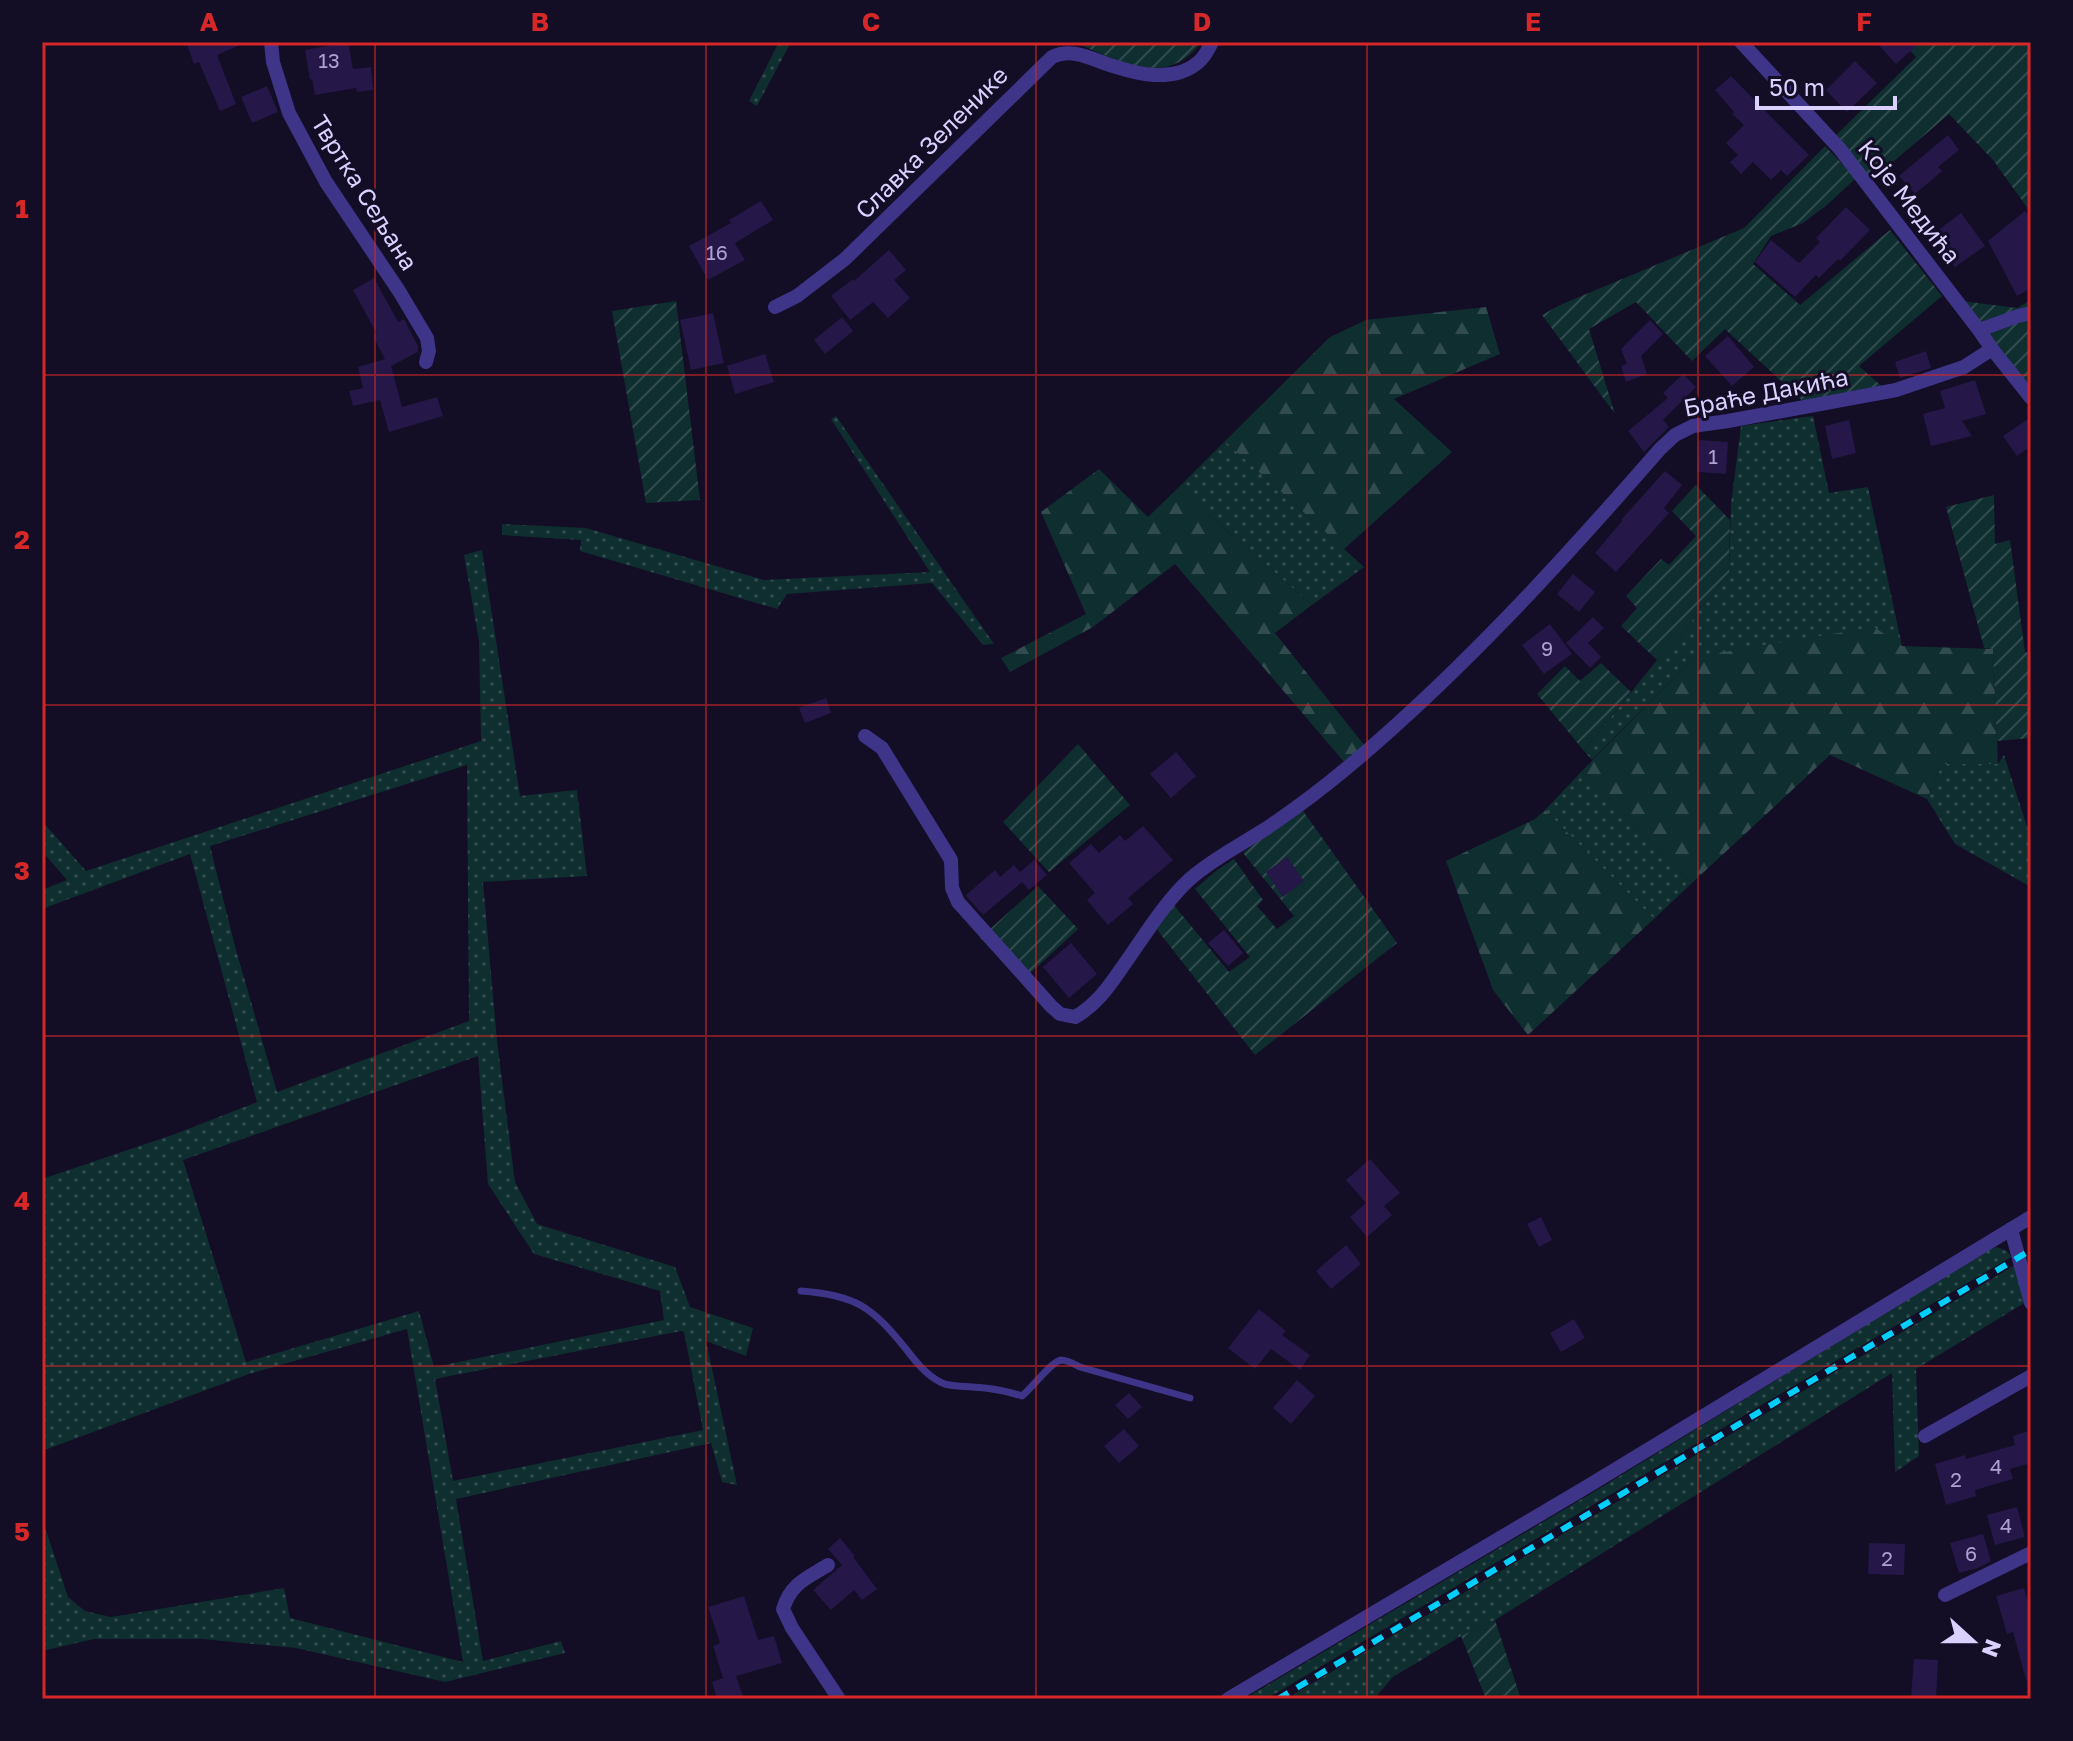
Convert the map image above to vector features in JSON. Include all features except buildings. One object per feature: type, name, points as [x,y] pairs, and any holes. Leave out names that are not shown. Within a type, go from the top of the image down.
[{"type":"street","name":"Твртка Сељана","points":[[271,42],[273,62],[289,113],[326,182],[427,338],[429,351],[426,362]]},
{"type":"street","name":"Славка Зеленике","points":[[775,307],[797,296],[856,249],[1052,57],[1069,52],[1157,76],[1173,74],[1198,64],[1212,42]]},
{"type":"street","name":"Које Медића","points":[[1741,42],[1840,149],[2031,398]]},
{"type":"street","points":[[1979,330],[2031,313]]},
{"type":"street","name":"Браће Дакића","points":[[865,736],[882,748],[951,860],[952,888],[958,902],[1051,1006],[1060,1014],[1075,1017],[1107,988],[1191,878],[1330,782],[1417,705],[1573,548],[1660,449],[1682,431],[1693,426],[1896,390],[1964,367],[1992,349]]},
{"type":"street","points":[[1228,1699],[1598,1480],[2031,1217]]},
{"type":"street","points":[[2011,1229],[2031,1303]]},
{"type":"street","points":[[1925,1436],[2031,1376]]},
{"type":"street","points":[[1945,1595],[2031,1553]]},
{"type":"street","points":[[828,1565],[797,1584],[788,1595],[783,1609],[839,1699]]},
{"type":"lane","points":[[801,1291],[831,1294],[855,1301],[875,1314],[918,1365],[943,1383],[1022,1396],[1056,1361],[1063,1360],[1190,1398]]},
{"type":"green space","points":[[779,42],[791,42],[757,106],[749,101]]},
{"type":"green space","points":[[1074,42],[1200,42],[1188,56],[1175,64],[1146,68],[1116,60]]},
{"type":"green space","points":[[1902,42],[2031,42],[2031,213],[1993,160],[1949,114],[1872,180],[1835,136],[1916,57]]},
{"type":"green space","points":[[1825,146],[1856,178],[1803,223],[1771,236],[1753,264],[1800,305],[1890,230],[1942,296],[1859,366],[1886,390],[1806,404],[1725,329],[1692,361],[1636,302],[1589,329],[1615,414],[1542,315],[1744,228]]},
{"type":"green space","points":[[2031,300],[2031,391],[1962,301],[2017,308]]},
{"type":"green space","points":[[676,301],[700,500],[646,503],[612,311]]},
{"type":"green space","points":[[1486,307],[1500,354],[1394,399],[1452,452],[1344,549],[1225,441],[1330,337],[1366,320]]},
{"type":"green space","points":[[836,416],[994,644],[983,645],[932,583],[787,594],[777,609],[580,551],[581,540],[502,535],[502,524],[586,528],[764,580],[930,572],[831,419]]},
{"type":"green space","points":[[1813,416],[1829,493],[1868,487],[1902,646],[1694,657],[1592,760],[1584,751],[1657,660],[1678,640],[1729,573],[1731,504],[1741,426]]},
{"type":"green space","points":[[1225,441],[1364,567],[1312,605],[1178,488]]},
{"type":"green space","points":[[1099,469],[1148,517],[1178,488],[1312,605],[1275,633],[1365,746],[1345,763],[1175,564],[1093,627],[1010,672],[1001,658],[1086,614],[1041,512]]},
{"type":"green space","points":[[1696,485],[1730,520],[1729,573],[1678,640],[1657,660],[1621,626],[1637,608],[1626,596],[1661,559],[1669,565],[1696,536],[1672,511]]},
{"type":"green space","points":[[1994,495],[1995,544],[2010,540],[2025,652],[2031,653],[2031,738],[1997,741],[1993,649],[1984,648],[1946,507]]},
{"type":"green space","points":[[482,550],[520,796],[577,790],[587,876],[483,882],[497,1041],[515,1182],[537,1224],[675,1267],[690,1307],[753,1328],[746,1356],[706,1341],[737,1485],[722,1482],[711,1443],[456,1499],[483,1661],[561,1641],[565,1653],[445,1682],[296,1648],[203,1639],[94,1639],[42,1651],[42,1518],[68,1597],[85,1611],[111,1617],[284,1588],[290,1618],[463,1662],[407,1329],[249,1374],[42,1451],[42,1179],[175,1134],[257,1102],[190,854],[42,909],[42,890],[67,880],[42,851],[42,821],[86,871],[481,741],[479,641],[464,555]],"holes":[[[467,765],[469,1021],[277,1092],[210,846]],[[478,1056],[488,1184],[534,1254],[660,1291],[664,1320],[434,1367],[419,1311],[246,1362],[183,1160]],[[681,1331],[684,1332],[703,1430],[453,1481],[435,1379]]]},
{"type":"green space","points":[[1874,627],[1902,646],[1993,649],[1998,764],[1942,764],[1927,799],[1830,755],[1692,883],[1582,771],[1694,657]]},
{"type":"green space","points":[[1601,663],[1631,692],[1584,751],[1537,694],[1565,666],[1580,681]]},
{"type":"green space","points":[[1078,744],[1130,805],[1049,872],[1003,822]]},
{"type":"green space","points":[[2004,755],[2031,839],[2031,887],[1955,844],[1927,799],[1942,764],[1998,764]]},
{"type":"green space","points":[[1582,771],[1692,883],[1654,919],[1545,810]]},
{"type":"green space","points":[[1301,808],[1397,943],[1255,1055],[1155,927],[1173,904],[1229,972],[1250,957],[1195,889],[1234,859],[1263,900],[1257,906],[1277,929],[1294,916],[1243,853]]},
{"type":"green space","points":[[1545,810],[1654,919],[1528,1035],[1493,990],[1446,861],[1535,819]]},
{"type":"green space","points":[[1038,886],[1078,929],[1022,981],[980,938]]},
{"type":"green space","points":[[1997,1247],[2007,1251],[2011,1257],[1266,1699],[1244,1699],[1597,1490]]},
{"type":"green space","points":[[2015,1265],[2026,1302],[1916,1369],[1919,1456],[1895,1472],[1892,1373],[1495,1620],[1461,1636],[1393,1677],[1374,1699],[1286,1699]]},
{"type":"green space","points":[[1495,1620],[1521,1699],[1486,1699],[1461,1636]]},
{"type":"railway","points":[[1278,1699],[2031,1250]]}]
